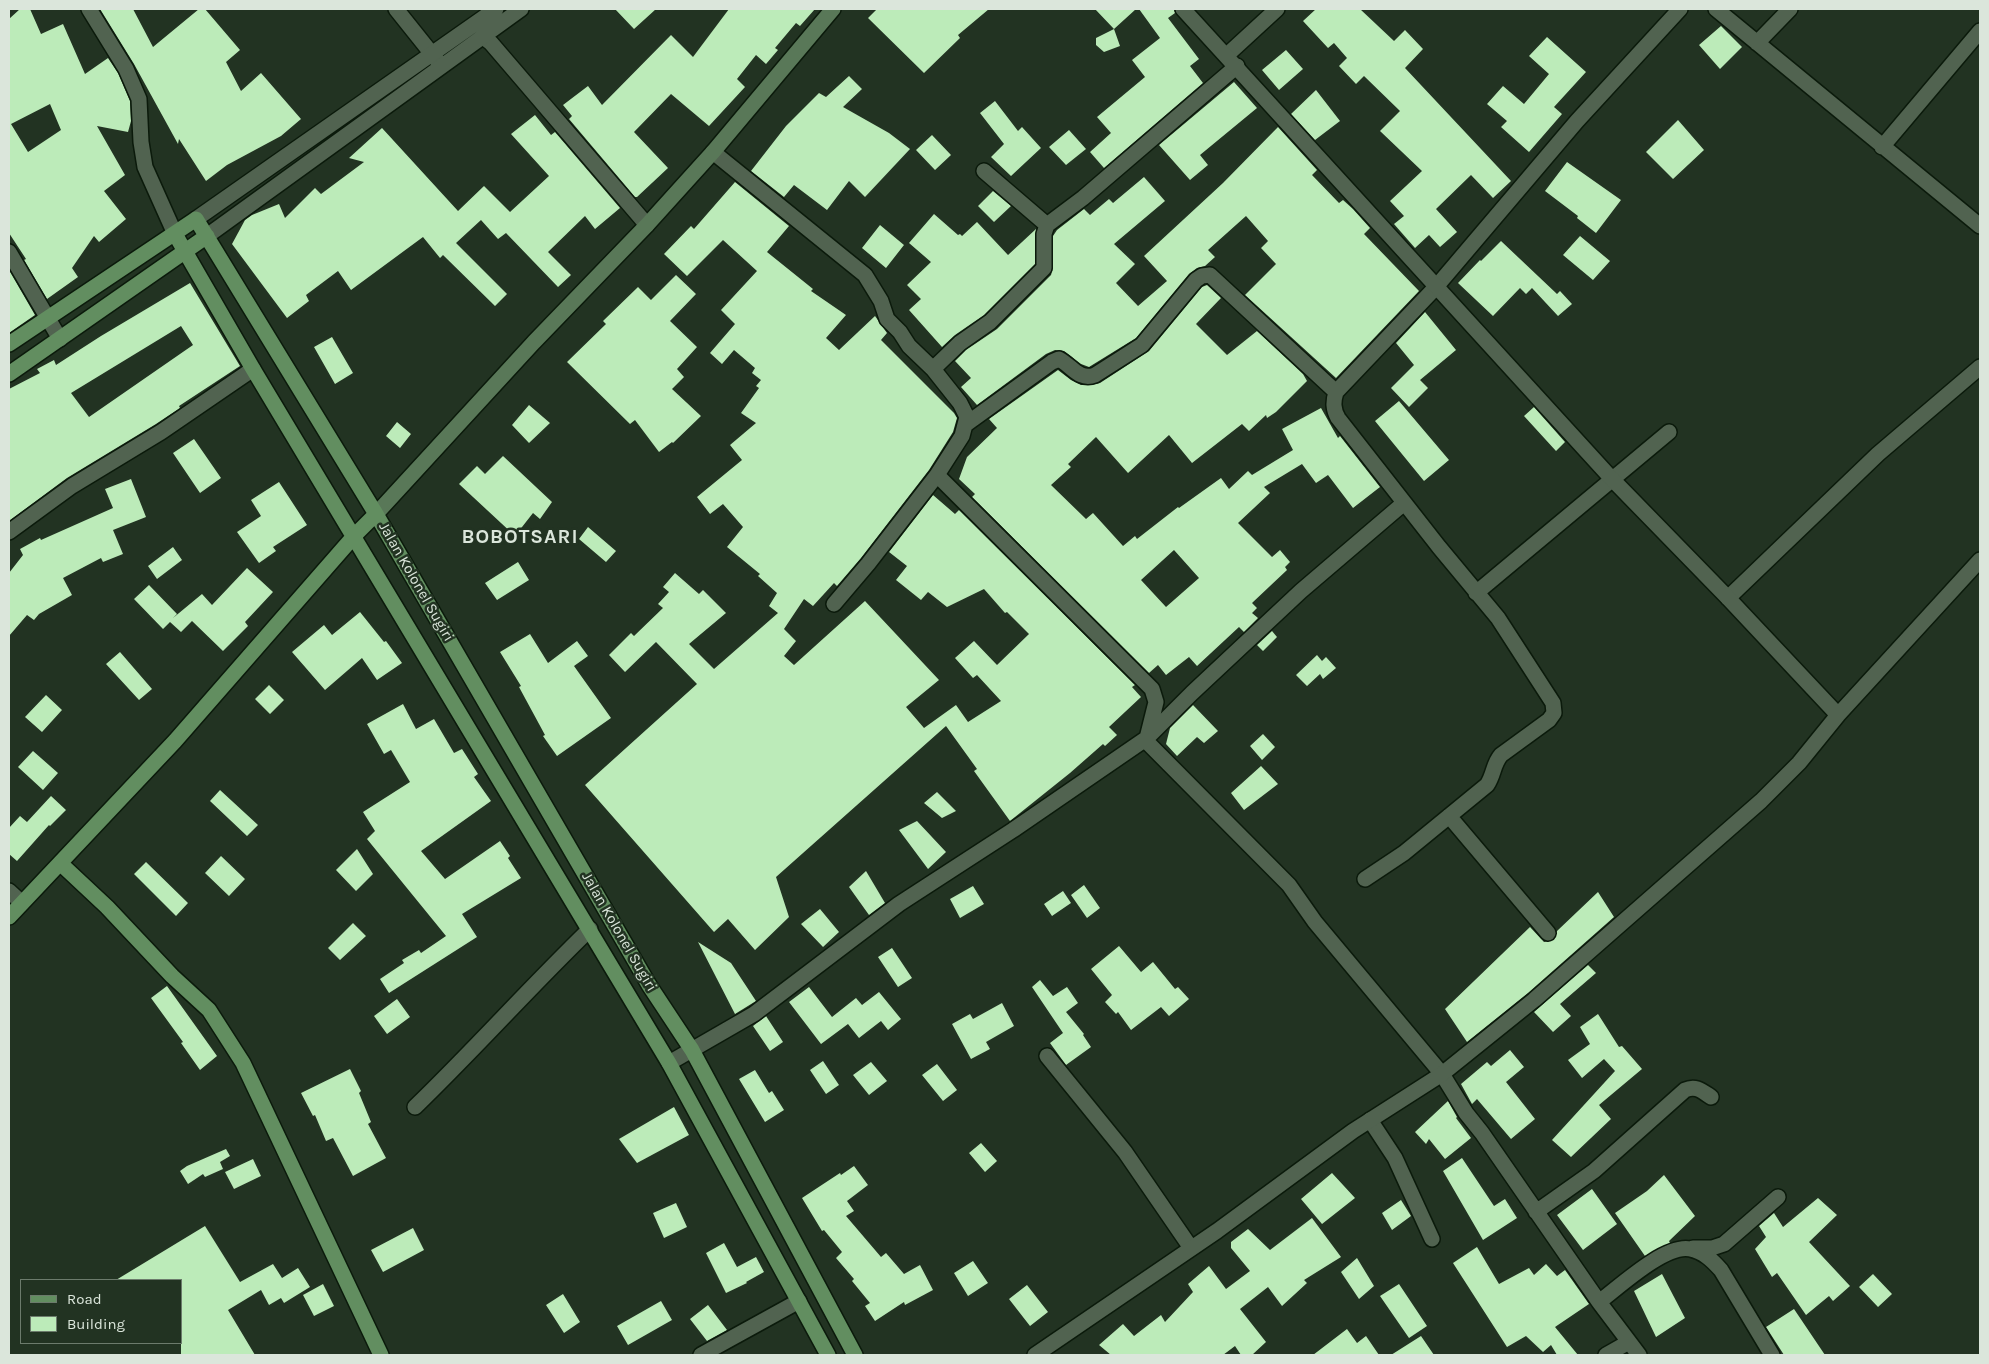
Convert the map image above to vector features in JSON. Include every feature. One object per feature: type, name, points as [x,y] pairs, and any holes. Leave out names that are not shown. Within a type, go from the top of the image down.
[{"type":"main road","points":[[9,917],[175,741],[355,535],[534,342],[647,225],[713,152],[833,9]]},
{"type":"main road","points":[[9,344],[196,219]]},
{"type":"main road","name":"Jalan Kolonel Sugiri","points":[[196,219],[376,514],[649,985],[692,1050],[855,1355]]},
{"type":"main road","points":[[175,234],[253,369],[355,535],[669,1062],[828,1355]]},
{"type":"main road","points":[[9,374],[207,236]]},
{"type":"main road","points":[[60,863],[107,907],[172,976],[209,1010],[243,1063],[381,1355]]},
{"type":"street","points":[[88,9],[131,78],[139,99],[141,142],[145,167],[175,234]]},
{"type":"street","points":[[396,9],[437,60]]},
{"type":"street","points":[[207,236],[437,60],[496,9]]},
{"type":"street","points":[[196,219],[437,60],[482,36],[521,9]]},
{"type":"street","points":[[1183,9],[1612,479],[1838,715]]},
{"type":"street","points":[[933,369],[960,343],[996,317],[1044,268],[1044,234],[1047,224],[1083,198],[1232,61],[1277,9]]},
{"type":"street","points":[[1365,879],[1404,853],[1487,785],[1493,774],[1495,761],[1549,720],[1555,708],[1508,633],[1338,418],[1334,410],[1333,401],[1336,392],[1436,287],[1577,121],[1680,9]]},
{"type":"street","points":[[1756,43],[1790,9]]},
{"type":"street","points":[[1721,10],[1756,43],[1980,226]]},
{"type":"street","points":[[1882,147],[1980,31]]},
{"type":"street","points":[[482,36],[491,43],[647,225]]},
{"type":"street","points":[[713,152],[865,275],[881,301],[887,319],[900,332],[909,346],[933,369],[960,403],[967,417],[962,436],[936,475],[868,564],[834,604]]},
{"type":"street","points":[[984,171],[1047,224]]},
{"type":"street","points":[[9,252],[60,339]]},
{"type":"street","points":[[965,425],[1052,362],[1060,359],[1080,375],[1087,377],[1095,375],[1142,345],[1196,280],[1206,275],[1210,276],[1229,292],[1336,392]]},
{"type":"street","points":[[1728,598],[1878,454],[1980,367]]},
{"type":"street","points":[[9,532],[72,486],[161,432],[253,369]]},
{"type":"street","points":[[1476,593],[1669,432]]},
{"type":"street","points":[[936,475],[1152,689],[1156,702],[1146,738],[1148,743],[1289,885],[1315,922],[1442,1074],[1466,1113],[1598,1302],[1639,1355]]},
{"type":"street","points":[[669,1062],[754,1014],[900,904],[1013,830],[1146,738],[1192,692],[1301,591],[1404,502]]},
{"type":"street","points":[[1035,1355],[1080,1326],[1370,1120],[1442,1074],[1534,1000],[1761,801],[1799,763],[1838,715],[1980,560]]},
{"type":"street","points":[[1449,816],[1548,933]]},
{"type":"street","points":[[9,891],[22,903]]},
{"type":"street","points":[[416,1107],[480,1043],[529,989],[590,929]]},
{"type":"street","points":[[1047,1056],[1125,1152],[1191,1248]]},
{"type":"street","points":[[1536,1212],[1594,1171],[1685,1090],[1697,1088],[1711,1097]]},
{"type":"street","points":[[1370,1120],[1395,1158],[1432,1239]]},
{"type":"street","points":[[1598,1302],[1669,1252],[1680,1249],[1712,1248],[1724,1244],[1778,1197]]},
{"type":"street","points":[[1689,1249],[1701,1253],[1712,1260],[1721,1270],[1772,1355]]},
{"type":"street","points":[[705,1354],[799,1302]]},
{"type":"street","points":[[1606,1355],[1629,1342]]},
{"type":"building","points":[[20,9],[30,9],[41,34],[63,24],[85,74],[108,58],[118,73],[130,101],[131,121],[128,132],[97,126],[125,175],[104,191],[126,219],[99,242],[94,236],[72,268],[78,277],[47,299],[24,260],[26,259],[9,233],[9,19]],"holes":[[[50,104],[61,130],[28,152],[11,124]]]},
{"type":"building","points":[[100,9],[133,9],[153,47],[199,9],[205,9],[240,50],[226,62],[241,91],[261,73],[301,119],[281,136],[227,165],[206,181],[179,139],[178,144],[134,64]]},
{"type":"building","points":[[615,9],[656,9],[634,29]]},
{"type":"building","points":[[729,9],[815,9],[800,26],[796,23],[775,48],[778,50],[766,64],[756,55],[737,79],[745,87],[709,126],[671,94],[634,132],[668,168],[635,197],[569,119],[572,116],[563,105],[588,86],[602,105],[671,35],[693,57]]},
{"type":"building","points":[[877,9],[989,9],[958,35],[960,38],[924,73],[868,18]]},
{"type":"building","points":[[1095,9],[1136,9],[1114,29]]},
{"type":"building","points":[[1139,9],[1174,9],[1175,13],[1168,18],[1199,59],[1190,66],[1203,83],[1104,168],[1090,152],[1111,133],[1097,117],[1145,77],[1132,60],[1160,38]]},
{"type":"building","points":[[1316,9],[1360,9],[1394,41],[1405,30],[1423,49],[1405,68],[1511,181],[1493,198],[1471,175],[1436,209],[1457,232],[1440,247],[1429,235],[1415,248],[1394,224],[1404,216],[1390,201],[1422,171],[1380,131],[1400,111],[1364,76],[1356,84],[1339,66],[1347,58],[1334,43],[1328,48],[1303,21]]},
{"type":"building","points":[[1721,26],[1742,47],[1720,69],[1699,45]]},
{"type":"building","points":[[1114,29],[1120,46],[1104,52],[1096,45],[1096,38]]},
{"type":"building","points":[[1547,37],[1586,72],[1554,107],[1562,114],[1529,152],[1501,127],[1507,121],[1487,104],[1503,86],[1524,104],[1549,74],[1529,56]]},
{"type":"building","points":[[1286,50],[1303,69],[1279,90],[1262,70]]},
{"type":"building","points":[[849,76],[862,89],[843,107],[889,133],[910,149],[865,197],[849,181],[827,210],[794,185],[784,197],[751,171],[786,126],[819,93],[826,97]]},
{"type":"building","points":[[1234,82],[1257,108],[1200,155],[1208,165],[1190,180],[1159,145]]},
{"type":"building","points":[[1316,90],[1340,121],[1315,140],[1291,114]]},
{"type":"building","points":[[995,101],[1018,131],[1022,127],[1041,148],[1011,176],[991,157],[1004,144],[980,113]]},
{"type":"building","points":[[535,115],[551,135],[555,132],[620,208],[595,229],[585,216],[548,252],[571,275],[558,287],[506,233],[498,239],[481,220],[456,243],[507,294],[495,306],[443,255],[440,258],[423,237],[351,290],[338,271],[306,295],[309,301],[287,318],[232,244],[245,220],[252,215],[279,204],[285,218],[315,188],[321,194],[364,162],[349,158],[382,128],[458,211],[484,186],[510,212],[549,176],[511,134]]},
{"type":"building","points":[[1678,120],[1704,150],[1673,179],[1646,152]]},
{"type":"building","points":[[1278,127],[1317,170],[1312,175],[1339,203],[1343,200],[1353,209],[1370,228],[1364,234],[1419,291],[1336,378],[1245,295],[1276,264],[1261,248],[1268,241],[1246,216],[1208,250],[1215,257],[1205,266],[1197,268],[1189,274],[1136,338],[1089,367],[1081,364],[1064,351],[1055,350],[1046,354],[977,405],[961,387],[971,378],[955,361],[966,350],[997,329],[1051,275],[1053,268],[1053,236],[1057,230],[1084,209],[1090,215],[1109,199],[1113,203],[1144,177],[1165,201],[1114,244],[1135,264],[1116,283],[1138,306],[1167,281],[1144,256],[1223,183]]},
{"type":"building","points":[[1069,130],[1086,149],[1066,165],[1049,147]]},
{"type":"building","points":[[932,135],[951,155],[935,170],[916,150]]},
{"type":"building","points":[[1567,162],[1621,200],[1596,233],[1577,218],[1578,216],[1545,191]]},
{"type":"building","points":[[735,182],[789,226],[767,252],[813,289],[811,291],[846,315],[826,338],[839,350],[875,316],[887,333],[881,340],[957,418],[953,432],[929,470],[861,558],[837,586],[834,583],[813,606],[804,599],[784,629],[796,641],[784,656],[794,665],[865,601],[939,680],[906,707],[924,728],[956,705],[968,722],[1001,701],[977,675],[973,678],[955,658],[974,641],[997,665],[1029,634],[1007,612],[1005,613],[984,589],[947,607],[928,592],[921,600],[896,580],[907,566],[889,552],[933,495],[955,514],[959,510],[1135,685],[1132,687],[1141,697],[1109,727],[1117,735],[1105,746],[1103,744],[1010,821],[974,771],[977,769],[946,726],[776,877],[789,917],[755,950],[728,919],[714,932],[585,785],[697,684],[656,642],[625,672],[609,655],[631,633],[634,636],[663,608],[658,604],[669,592],[663,587],[675,573],[699,594],[703,590],[726,613],[689,644],[714,669],[778,613],[769,606],[777,593],[758,576],[760,574],[727,547],[743,527],[723,504],[710,514],[697,497],[742,460],[730,445],[756,423],[741,413],[759,388],[756,386],[761,380],[752,373],[755,368],[734,350],[722,364],[710,353],[735,324],[721,310],[757,271],[723,240],[687,276],[664,254],[691,226],[694,229]]},
{"type":"building","points":[[993,191],[1011,206],[994,222],[978,206]]},
{"type":"building","points":[[934,214],[958,235],[962,236],[977,222],[1008,255],[1036,229],[1035,264],[984,315],[955,335],[942,347],[909,310],[921,299],[907,285],[931,262],[909,243]]},
{"type":"building","points":[[880,225],[904,245],[886,268],[862,248]]},
{"type":"building","points":[[1580,236],[1610,261],[1593,280],[1563,255]]},
{"type":"building","points":[[1501,241],[1557,294],[1560,291],[1572,304],[1558,316],[1532,288],[1526,294],[1520,288],[1493,316],[1458,283]]},
{"type":"building","points":[[9,270],[35,315],[9,333]]},
{"type":"building","points":[[676,275],[696,294],[670,321],[697,347],[677,369],[684,377],[672,389],[701,416],[673,443],[659,452],[635,420],[630,424],[567,362],[606,324],[603,321],[638,287],[651,300]]},
{"type":"building","points":[[190,283],[240,366],[179,406],[180,408],[156,424],[67,478],[9,521],[9,389],[40,373],[37,369],[54,360],[56,365]],"holes":[[[181,326],[193,345],[89,417],[71,393]]]},
{"type":"building","points":[[1207,285],[1221,298],[1196,324],[1227,355],[1257,331],[1303,374],[1307,381],[1276,412],[1267,418],[1266,415],[1249,431],[1242,424],[1192,463],[1169,435],[1128,473],[1096,437],[1068,464],[1071,467],[1051,485],[1086,519],[1093,513],[1123,546],[1135,536],[1137,539],[1178,507],[1221,478],[1229,489],[1248,471],[1252,475],[1293,450],[1282,429],[1321,408],[1338,438],[1340,436],[1380,487],[1353,508],[1328,475],[1316,483],[1302,464],[1264,487],[1270,493],[1238,523],[1272,557],[1280,550],[1290,562],[1285,567],[1287,570],[1252,603],[1257,608],[1252,613],[1258,618],[1244,632],[1239,627],[1197,666],[1189,657],[1166,675],[1158,665],[1149,673],[972,497],[975,494],[959,479],[967,457],[997,428],[989,419],[1058,370],[1081,385],[1100,383],[1149,351],[1202,287]],"holes":[[[1174,550],[1199,578],[1166,607],[1141,580]]]},
{"type":"building","points":[[1425,312],[1456,350],[1420,380],[1428,388],[1409,407],[1391,388],[1414,365],[1396,343]]},
{"type":"building","points":[[332,337],[353,373],[335,384],[314,347]]},
{"type":"building","points":[[1399,401],[1449,460],[1424,481],[1375,421]]},
{"type":"building","points":[[529,405],[550,423],[529,443],[512,425]]},
{"type":"building","points":[[1534,407],[1565,442],[1556,451],[1524,416]]},
{"type":"building","points":[[397,422],[411,434],[400,448],[386,436]]},
{"type":"building","points":[[194,439],[221,478],[200,493],[173,453]]},
{"type":"building","points":[[503,456],[552,502],[540,519],[533,513],[515,536],[459,484],[477,466],[485,474]]},
{"type":"building","points":[[131,479],[146,517],[113,530],[123,554],[103,562],[101,558],[63,578],[72,595],[39,614],[34,620],[27,615],[9,636],[9,573],[23,555],[20,549],[40,538],[41,540],[113,508],[105,489]]},
{"type":"building","points":[[279,482],[307,525],[273,547],[276,551],[259,563],[237,532],[261,516],[251,500]]},
{"type":"building","points":[[588,527],[616,551],[606,562],[579,539]]},
{"type":"building","points":[[173,547],[182,560],[157,579],[148,566]]},
{"type":"building","points":[[518,562],[529,580],[497,600],[485,583]]},
{"type":"building","points":[[247,568],[273,592],[245,622],[248,626],[223,651],[192,621],[181,632],[170,622],[163,629],[134,599],[149,585],[177,614],[173,618],[202,594],[212,605]]},
{"type":"building","points":[[360,612],[384,642],[386,641],[402,663],[377,680],[362,658],[325,690],[292,652],[324,625],[332,635]]},
{"type":"building","points":[[1272,631],[1277,637],[1263,651],[1257,645]]},
{"type":"building","points":[[530,634],[548,663],[577,641],[588,656],[574,666],[611,718],[557,756],[543,736],[545,735],[519,687],[521,686],[500,652]]},
{"type":"building","points":[[120,652],[152,689],[139,700],[106,664]]},
{"type":"building","points":[[1317,655],[1322,661],[1326,657],[1336,668],[1323,679],[1320,674],[1307,686],[1296,675]]},
{"type":"building","points":[[269,685],[284,700],[270,714],[255,699]]},
{"type":"building","points":[[46,695],[62,710],[42,732],[25,717]]},
{"type":"building","points":[[403,704],[416,729],[434,719],[454,753],[462,749],[478,774],[474,777],[491,801],[421,851],[445,879],[500,841],[521,878],[462,914],[477,937],[389,993],[380,979],[404,963],[402,960],[419,950],[421,953],[446,936],[367,839],[375,831],[363,812],[410,782],[391,750],[384,754],[367,724]]},
{"type":"building","points":[[1193,705],[1218,731],[1204,743],[1197,737],[1177,756],[1166,744],[1170,728]]},
{"type":"building","points":[[1263,734],[1275,747],[1262,760],[1250,746]]},
{"type":"building","points":[[33,751],[58,773],[43,790],[18,767]]},
{"type":"building","points":[[1261,766],[1278,784],[1244,810],[1231,793]]},
{"type":"building","points":[[220,790],[258,825],[247,836],[210,801]]},
{"type":"building","points":[[937,792],[956,811],[942,818],[924,803]]},
{"type":"building","points":[[51,796],[66,810],[49,825],[17,861],[9,854],[9,828],[20,816],[27,822]]},
{"type":"building","points":[[917,821],[946,852],[928,869],[899,830]]},
{"type":"building","points":[[357,849],[373,874],[356,891],[336,870]]},
{"type":"building","points":[[221,856],[245,879],[229,896],[205,873]]},
{"type":"building","points":[[146,862],[188,903],[176,916],[134,874]]},
{"type":"building","points":[[866,871],[885,903],[869,915],[849,887]]},
{"type":"building","points":[[1084,885],[1100,908],[1087,918],[1071,895]]},
{"type":"building","points":[[973,886],[984,904],[960,918],[950,899]]},
{"type":"building","points":[[1063,891],[1071,903],[1052,916],[1044,904]]},
{"type":"building","points":[[1598,892],[1614,917],[1528,993],[1467,1042],[1445,1009],[1530,927],[1544,942],[1554,940],[1557,931]]},
{"type":"building","points":[[820,909],[839,932],[823,947],[801,924]]},
{"type":"building","points":[[353,923],[366,936],[340,960],[328,948]]},
{"type":"building","points":[[698,942],[731,963],[756,1001],[735,1014]]},
{"type":"building","points":[[1119,946],[1141,972],[1153,962],[1175,989],[1178,987],[1189,999],[1169,1016],[1161,1007],[1131,1030],[1118,1012],[1116,1014],[1105,1002],[1112,995],[1091,969]]},
{"type":"building","points":[[892,948],[912,978],[898,987],[878,957]]},
{"type":"building","points":[[1588,965],[1596,973],[1560,1004],[1571,1016],[1553,1032],[1534,1012]]},
{"type":"building","points":[[1040,980],[1053,996],[1067,987],[1078,1003],[1066,1012],[1084,1034],[1091,1047],[1066,1065],[1050,1043],[1063,1033],[1032,987]]},
{"type":"building","points":[[167,986],[217,1056],[200,1070],[181,1043],[183,1042],[151,998]]},
{"type":"building","points":[[809,987],[832,1017],[856,998],[862,1005],[879,992],[901,1019],[888,1030],[881,1021],[859,1038],[848,1024],[821,1044],[789,1002]]},
{"type":"building","points":[[397,999],[410,1017],[387,1034],[374,1016]]},
{"type":"building","points":[[1002,1003],[1014,1026],[986,1042],[990,1049],[971,1059],[952,1024],[970,1014],[973,1019]]},
{"type":"building","points":[[1598,1014],[1619,1047],[1622,1046],[1642,1069],[1599,1105],[1611,1119],[1571,1157],[1552,1140],[1615,1071],[1604,1059],[1582,1078],[1568,1060],[1590,1044],[1580,1027]]},
{"type":"building","points":[[766,1016],[783,1042],[770,1051],[753,1026]]},
{"type":"building","points":[[1510,1050],[1524,1067],[1506,1082],[1535,1119],[1511,1139],[1477,1099],[1472,1104],[1461,1084],[1487,1062],[1491,1066]]},
{"type":"building","points":[[823,1061],[839,1085],[826,1094],[810,1070]]},
{"type":"building","points":[[871,1062],[887,1081],[869,1095],[853,1075]]},
{"type":"building","points":[[937,1064],[957,1090],[943,1101],[922,1075]]},
{"type":"building","points":[[350,1069],[361,1091],[359,1093],[371,1122],[368,1124],[386,1158],[353,1176],[333,1138],[326,1141],[315,1115],[313,1116],[301,1093]]},
{"type":"building","points":[[755,1070],[769,1093],[772,1091],[784,1110],[765,1122],[739,1079]]},
{"type":"building","points":[[1448,1101],[1456,1118],[1471,1138],[1445,1159],[1429,1139],[1426,1144],[1415,1132]]},
{"type":"building","points":[[674,1107],[689,1135],[637,1163],[619,1139]]},
{"type":"building","points":[[981,1143],[997,1161],[985,1172],[969,1153]]},
{"type":"building","points":[[226,1149],[230,1156],[220,1162],[223,1169],[205,1177],[203,1174],[188,1184],[180,1171]]},
{"type":"building","points":[[1462,1158],[1494,1206],[1505,1199],[1517,1218],[1483,1240],[1443,1171]]},
{"type":"building","points":[[253,1159],[261,1176],[234,1189],[225,1172]]},
{"type":"building","points":[[854,1166],[868,1185],[847,1201],[854,1211],[846,1216],[881,1257],[886,1253],[904,1274],[920,1265],[933,1290],[905,1305],[904,1302],[875,1321],[865,1306],[870,1303],[852,1281],[854,1279],[836,1258],[842,1252],[824,1230],[822,1231],[802,1198]]},
{"type":"building","points":[[1332,1173],[1355,1198],[1322,1224],[1301,1199]]},
{"type":"building","points":[[1664,1175],[1695,1216],[1669,1241],[1670,1243],[1645,1256],[1615,1213],[1647,1191]]},
{"type":"building","points":[[1592,1189],[1617,1224],[1583,1250],[1557,1215]]},
{"type":"building","points":[[1818,1198],[1837,1215],[1809,1242],[1850,1286],[1833,1301],[1829,1296],[1806,1315],[1777,1273],[1772,1277],[1755,1249],[1766,1237],[1759,1226],[1774,1213],[1783,1227]]},
{"type":"building","points":[[1401,1200],[1411,1216],[1392,1230],[1382,1213]]},
{"type":"building","points":[[676,1203],[687,1227],[664,1238],[653,1213]]},
{"type":"building","points":[[1312,1218],[1341,1257],[1304,1280],[1307,1283],[1282,1306],[1268,1287],[1240,1309],[1266,1342],[1252,1355],[1241,1355],[1235,1346],[1223,1355],[1111,1355],[1099,1345],[1123,1324],[1134,1336],[1161,1315],[1165,1322],[1193,1292],[1188,1284],[1209,1266],[1226,1289],[1250,1271],[1231,1248],[1231,1242],[1248,1229],[1270,1250]]},
{"type":"building","points":[[205,1226],[240,1282],[273,1264],[282,1278],[298,1268],[310,1287],[284,1303],[281,1298],[269,1305],[261,1290],[228,1310],[255,1355],[181,1355],[182,1279],[118,1279]]},
{"type":"building","points":[[413,1228],[424,1250],[383,1272],[371,1250]]},
{"type":"building","points":[[724,1243],[737,1267],[756,1257],[764,1272],[726,1293],[706,1253]]},
{"type":"building","points":[[1477,1247],[1499,1284],[1529,1268],[1534,1275],[1546,1264],[1557,1276],[1565,1270],[1589,1304],[1555,1327],[1578,1355],[1557,1355],[1551,1345],[1543,1352],[1526,1336],[1507,1347],[1453,1263]]},
{"type":"building","points":[[1357,1258],[1374,1286],[1359,1299],[1341,1272]]},
{"type":"building","points":[[973,1261],[988,1283],[968,1296],[954,1273]]},
{"type":"building","points":[[1662,1274],[1685,1318],[1656,1337],[1634,1291]]},
{"type":"building","points":[[1873,1274],[1892,1294],[1878,1307],[1859,1287]]},
{"type":"building","points":[[323,1284],[334,1306],[314,1316],[303,1295]]},
{"type":"building","points":[[1399,1284],[1427,1326],[1409,1338],[1380,1296]]},
{"type":"building","points":[[1027,1285],[1048,1312],[1030,1326],[1009,1299]]},
{"type":"building","points":[[563,1294],[580,1322],[564,1333],[546,1305]]},
{"type":"building","points":[[661,1301],[672,1320],[628,1345],[617,1326]]},
{"type":"building","points":[[708,1305],[727,1330],[707,1341],[690,1319]]},
{"type":"building","points":[[1794,1309],[1825,1355],[1784,1355],[1766,1327]]},
{"type":"building","points":[[1347,1329],[1357,1343],[1366,1336],[1379,1355],[1313,1355]]},
{"type":"building","points":[[1421,1336],[1434,1355],[1391,1355]]},
{"type":"district","name":"BOBOTSARI","points":[[520,537]]}]
